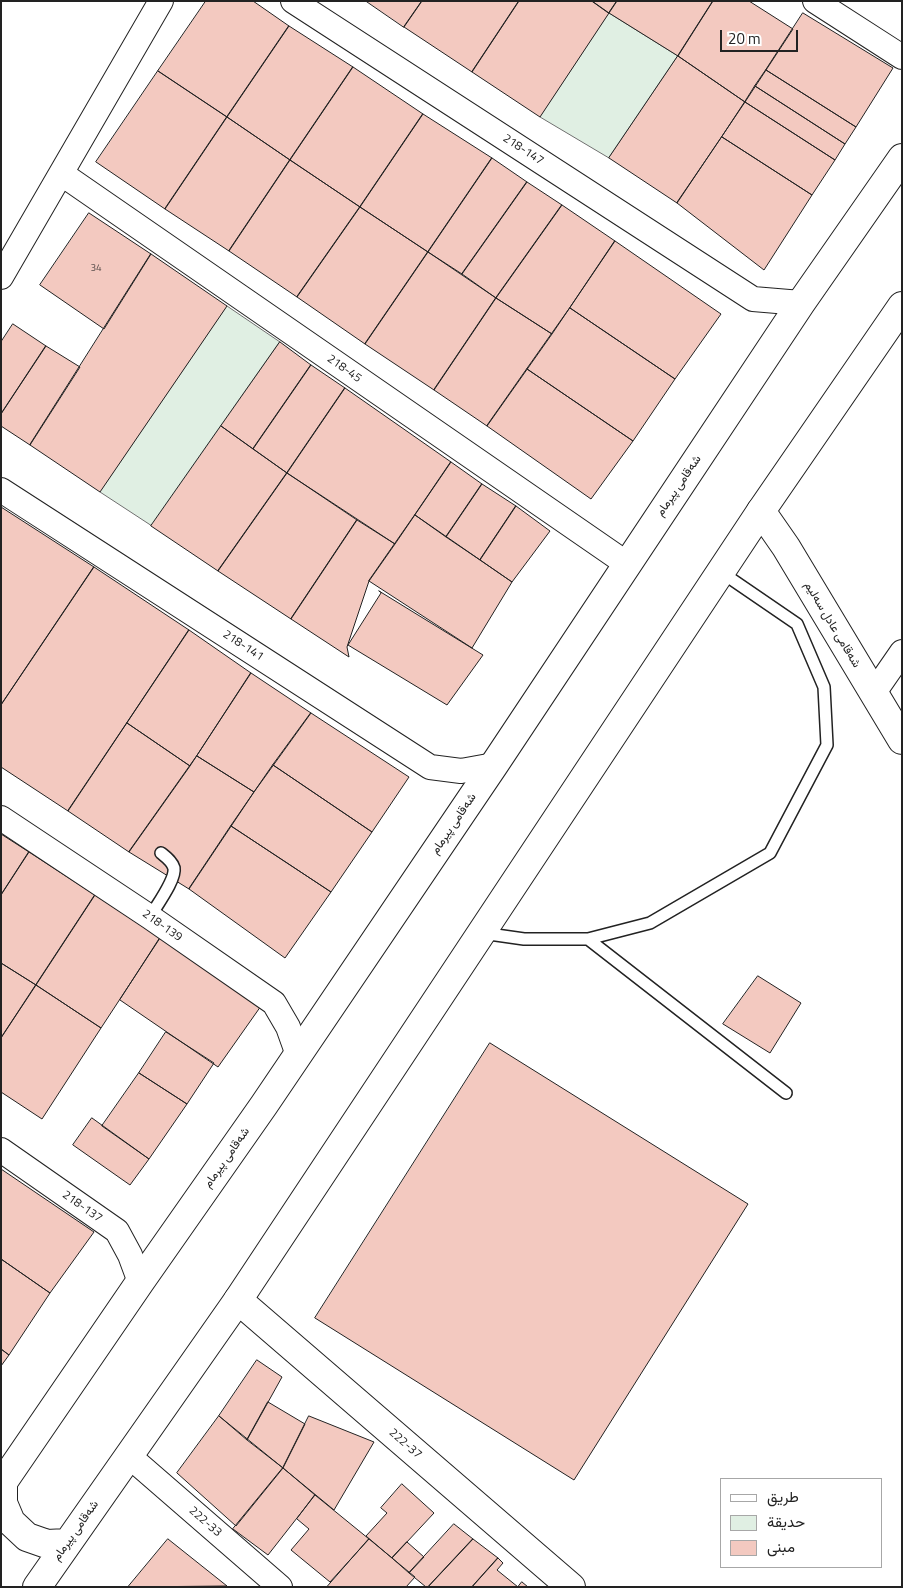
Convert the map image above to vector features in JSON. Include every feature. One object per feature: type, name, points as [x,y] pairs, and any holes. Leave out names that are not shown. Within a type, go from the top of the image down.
[{"type":"main road","name":"شەقامی پیرمام","points":[[4,1477],[298,1055],[800,303],[902,158]]},
{"type":"main road","name":"شەقامی پیرمام","points":[[37,1587],[238,1300],[720,572],[902,306]]},
{"type":"main road","name":"شەقامی عادل سەلیم","points":[[761,511],[786,547],[902,740]]},
{"type":"main road","name":"222-37","points":[[238,1300],[571,1587]]},
{"type":"main road","points":[[4,1477],[3,1503],[12,1522],[27,1537],[47,1544],[67,1543]]},
{"type":"street","points":[[4,266],[62,174],[161,1]]},
{"type":"street","name":"218-147","points":[[292,1],[753,299],[800,303]]},
{"type":"street","points":[[815,1],[902,57]]},
{"type":"street","name":"218-45","points":[[62,174],[627,564]]},
{"type":"street","name":"218-141","points":[[1,490],[430,767],[461,771],[494,764]]},
{"type":"street","points":[[873,694],[902,652]]},
{"type":"street","name":"218-139","points":[[1,818],[150,917],[274,1004],[288,1027],[298,1055]]},
{"type":"street","name":"218-137","points":[[1,1150],[117,1231],[130,1255],[140,1282]]},
{"type":"street","name":"222-33","points":[[129,1456],[280,1587]]},
{"type":"lane","points":[[482,933],[524,939],[588,939],[650,922],[770,853],[827,745],[824,687],[797,624],[720,572]]},
{"type":"lane","points":[[150,917],[173,878],[174,869],[171,861],[161,853]]},
{"type":"lane","points":[[588,939],[786,1093]]},
{"type":"green space","points":[[609,13],[678,56],[609,158],[540,117]]},
{"type":"green space","points":[[227,306],[280,342],[152,526],[100,492]]},
{"type":"building","points":[[206,1],[253,1],[289,26],[227,117],[158,71]]},
{"type":"building","points":[[366,1],[422,1],[404,27]]},
{"type":"building","points":[[422,1],[519,1],[472,72],[404,27]]},
{"type":"building","points":[[519,1],[592,1],[609,13],[540,117],[472,72]]},
{"type":"building","points":[[592,1],[617,1],[609,13]]},
{"type":"building","points":[[617,1],[713,1],[678,56],[609,13]]},
{"type":"building","points":[[713,1],[749,1],[793,29],[745,102],[678,56]]},
{"type":"building","points":[[803,13],[893,68],[856,127],[766,70]]},
{"type":"building","points":[[289,26],[353,67],[290,160],[227,117]]},
{"type":"building","points":[[678,56],[745,102],[677,203],[609,158]]},
{"type":"building","points":[[353,67],[423,114],[360,207],[290,160]]},
{"type":"building","points":[[766,70],[856,127],[845,144],[755,86]]},
{"type":"building","points":[[158,71],[227,117],[165,209],[96,162]]},
{"type":"building","points":[[755,86],[845,144],[835,160],[745,102]]},
{"type":"building","points":[[745,102],[835,160],[812,195],[722,137]]},
{"type":"building","points":[[423,114],[492,158],[428,252],[360,207]]},
{"type":"building","points":[[227,117],[290,160],[229,251],[165,209]]},
{"type":"building","points":[[722,137],[812,195],[764,270],[677,203]]},
{"type":"building","points":[[492,158],[527,182],[462,274],[428,252]]},
{"type":"building","points":[[290,160],[360,207],[297,297],[229,251]]},
{"type":"building","points":[[527,182],[562,205],[496,298],[462,274]]},
{"type":"building","points":[[562,205],[615,241],[552,334],[496,298]]},
{"type":"building","points":[[360,207],[428,252],[365,344],[297,297]]},
{"type":"building","points":[[89,213],[151,254],[104,329],[40,285]]},
{"type":"building","points":[[615,241],[721,314],[675,379],[570,308]]},
{"type":"building","points":[[428,252],[496,298],[434,390],[365,344]]},
{"type":"building","points":[[151,254],[227,306],[100,492],[30,445]]},
{"type":"building","points":[[496,298],[552,334],[487,426],[434,390]]},
{"type":"building","points":[[570,308],[675,379],[633,441],[527,369]]},
{"type":"building","points":[[13,324],[46,346],[1,414],[1,342]]},
{"type":"building","points":[[280,342],[311,365],[253,449],[221,426]]},
{"type":"building","points":[[46,346],[80,367],[30,445],[1,426],[1,414]]},
{"type":"building","points":[[311,365],[345,388],[287,473],[253,449]]},
{"type":"building","points":[[527,369],[633,441],[591,499],[487,426]]},
{"type":"building","points":[[345,388],[451,462],[395,544],[287,473]]},
{"type":"building","points":[[221,426],[287,473],[218,571],[151,526]]},
{"type":"building","points":[[451,462],[482,484],[446,537],[415,515]]},
{"type":"building","points":[[287,473],[357,520],[291,619],[218,571]]},
{"type":"building","points":[[482,484],[516,506],[480,560],[446,537]]},
{"type":"building","points":[[516,506],[550,531],[512,582],[480,560]]},
{"type":"building","points":[[1,507],[94,567],[1,705]]},
{"type":"building","points":[[415,515],[512,582],[472,648],[369,581]]},
{"type":"building","points":[[357,520],[395,544],[369,581],[347,647],[349,657],[291,619]]},
{"type":"building","points":[[94,567],[189,630],[68,811],[1,767],[1,705]]},
{"type":"building","points":[[379,591],[483,655],[447,705],[348,645],[381,593]]},
{"type":"building","points":[[189,630],[251,673],[190,766],[127,723]]},
{"type":"building","points":[[251,673],[311,713],[254,792],[197,756]]},
{"type":"building","points":[[311,713],[409,777],[372,832],[273,765]]},
{"type":"building","points":[[127,723],[190,766],[129,852],[68,811]]},
{"type":"building","points":[[197,756],[254,792],[189,889],[129,852]]},
{"type":"building","points":[[273,765],[372,832],[331,892],[231,826]]},
{"type":"building","points":[[231,826],[331,892],[285,958],[189,889]]},
{"type":"building","points":[[1,834],[29,852],[1,895]]},
{"type":"building","points":[[29,852],[95,895],[36,985],[1,963],[1,895]]},
{"type":"building","points":[[95,895],[160,938],[101,1028],[36,985]]},
{"type":"building","points":[[160,938],[261,1006],[218,1067],[120,1000]]},
{"type":"building","points":[[1,963],[36,985],[1,1038]]},
{"type":"building","points":[[758,976],[801,1003],[770,1053],[723,1024]]},
{"type":"building","points":[[36,985],[101,1028],[42,1119],[1,1092],[1,1038]]},
{"type":"building","points":[[166,1032],[214,1063],[187,1104],[139,1073]]},
{"type":"building","points":[[490,1043],[748,1204],[574,1480],[315,1318]]},
{"type":"building","points":[[139,1073],[187,1104],[149,1159],[102,1126]]},
{"type":"building","points":[[92,1118],[149,1159],[130,1185],[73,1145]]},
{"type":"building","points":[[1,1169],[94,1232],[50,1293],[1,1259]]},
{"type":"building","points":[[1,1259],[50,1293],[9,1355],[1,1349]]},
{"type":"building","points":[[1,1349],[9,1355],[1,1366]]},
{"type":"building","points":[[257,1360],[282,1377],[247,1440],[219,1416]]},
{"type":"building","points":[[268,1402],[305,1424],[283,1468],[247,1440]]},
{"type":"building","points":[[219,1416],[283,1468],[236,1526],[177,1473]]},
{"type":"building","points":[[309,1416],[374,1442],[334,1510],[283,1468]]},
{"type":"building","points":[[283,1468],[315,1495],[268,1555],[233,1529]]},
{"type":"building","points":[[402,1484],[434,1513],[392,1558],[366,1536],[387,1513],[381,1508]]},
{"type":"building","points":[[315,1495],[369,1539],[330,1582],[291,1550],[309,1529],[297,1519]]},
{"type":"building","points":[[454,1524],[473,1539],[426,1587],[409,1573]]},
{"type":"building","points":[[168,1539],[227,1586],[128,1587]]},
{"type":"building","points":[[369,1539],[415,1577],[406,1587],[327,1587]]},
{"type":"building","points":[[473,1539],[498,1558],[472,1587],[428,1587]]},
{"type":"building","points":[[407,1542],[424,1557],[409,1573],[392,1558]]},
{"type":"building","points":[[498,1558],[503,1563],[497,1570],[518,1587],[472,1587]]},
{"type":"building","points":[[522,1582],[528,1587],[518,1587]]}]
